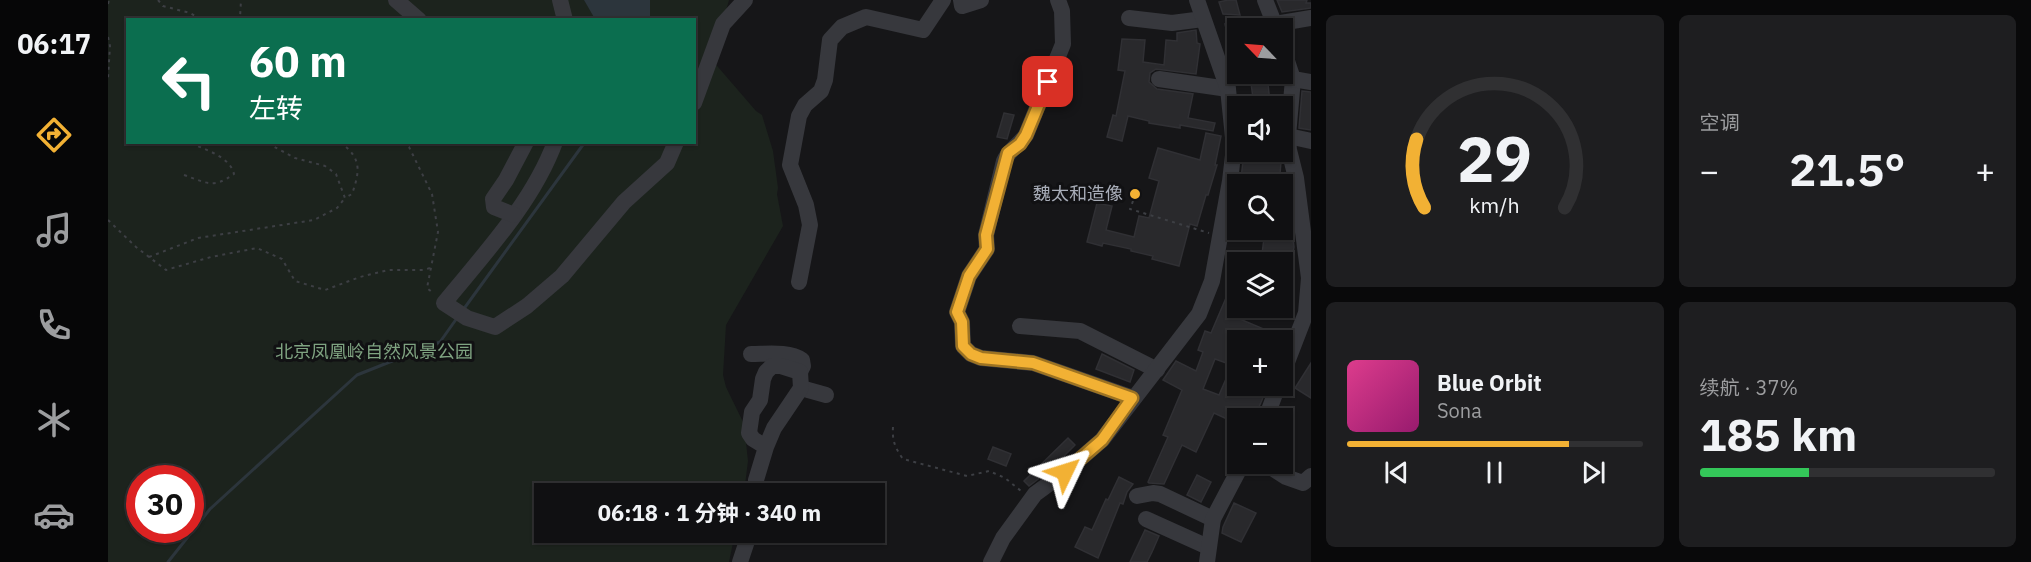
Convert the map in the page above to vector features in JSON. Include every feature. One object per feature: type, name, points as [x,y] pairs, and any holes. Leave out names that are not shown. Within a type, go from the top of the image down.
[{"type":"street","points":[[396,0],[417,18]]},
{"type":"street","points":[[560,0],[564,18]]},
{"type":"street","points":[[696,98],[723,24],[745,0]]},
{"type":"street","points":[[800,282],[810,225],[806,206],[790,165],[799,116],[805,105],[820,91],[825,80],[830,40],[842,27],[866,17],[923,30],[943,0]]},
{"type":"street","points":[[960,0],[962,6],[981,0]]},
{"type":"street","points":[[1058,0],[1062,11],[1063,44],[1026,135],[1020,144],[1008,153],[1004,161],[986,235],[987,249],[969,276],[957,312],[962,322],[963,346],[971,354],[981,358],[1033,363],[1132,398]]},
{"type":"street","points":[[1197,0],[1229,96]]},
{"type":"street","points":[[1265,0],[1272,18]]},
{"type":"street","points":[[1129,18],[1172,23],[1203,19]]},
{"type":"street","points":[[1293,22],[1311,18]]},
{"type":"street","points":[[1293,79],[1311,82]]},
{"type":"street","points":[[1158,80],[1228,89]]},
{"type":"street","points":[[1293,143],[1311,141]]},
{"type":"street","points":[[514,215],[494,207],[493,199],[525,144]]},
{"type":"street","points":[[552,147],[546,167],[456,310],[495,327],[527,306],[562,276],[624,202],[667,163],[675,144]]},
{"type":"street","points":[[1293,159],[1301,178],[1309,244],[1306,313],[1293,347]]},
{"type":"street","points":[[991,562],[1003,538],[1035,494],[1102,440],[1132,398],[1199,314],[1212,281],[1233,162]]},
{"type":"street","points":[[1020,326],[1080,331],[1156,370]]},
{"type":"street","points":[[752,354],[788,354],[802,360],[803,366],[800,380],[766,447],[756,483]]},
{"type":"street","points":[[766,447],[753,439],[749,433],[752,412],[760,400],[766,372],[772,366],[781,366],[826,395]]},
{"type":"street","points":[[1146,519],[1208,555],[1213,519],[1237,474]]},
{"type":"street","points":[[1281,474],[1303,483],[1311,477]]},
{"type":"street","points":[[1137,496],[1160,494],[1213,519]]},
{"type":"street","points":[[740,562],[746,543]]},
{"type":"path","points":[[159,0],[163,6],[190,13],[199,18]]},
{"type":"path","points":[[240,18],[242,0]]},
{"type":"path","points":[[108,37],[110,46],[108,78]]},
{"type":"path","points":[[184,175],[209,183],[222,183],[234,174],[233,169],[225,161],[193,144]]},
{"type":"path","points":[[269,144],[295,158],[325,166],[336,174],[345,198]]},
{"type":"path","points":[[149,257],[198,238],[314,220],[337,208],[345,198],[352,194],[359,167],[355,155],[342,144]]},
{"type":"path","points":[[405,144],[409,147],[432,195],[438,232],[427,288],[456,310]]},
{"type":"path","points":[[1132,201],[1130,210],[1220,236]]},
{"type":"path","points":[[108,220],[136,247],[166,270],[211,257],[257,248],[282,260],[295,281],[325,290],[360,277],[388,270],[430,268]]},
{"type":"path","points":[[893,427],[892,437],[896,450],[903,459],[967,476],[989,471],[1005,478],[1031,500]]},
{"type":"green space","name":"北京凤凰岭自然风景公园","points":[[108,0],[729,0],[712,60],[762,115],[773,151],[783,226],[726,325],[723,375],[726,387],[744,424],[748,461],[745,483],[534,483],[534,543],[733,543],[729,562],[108,562]]},
{"type":"shaded area","points":[[584,0],[650,0],[650,18],[594,18]]},
{"type":"building","points":[[1236,0],[1240,15],[1223,14],[1219,2]]},
{"type":"building","points":[[1277,0],[1307,0],[1306,3],[1311,3],[1311,8],[1282,12]]},
{"type":"building","points":[[1196,30],[1197,43],[1200,44],[1196,74],[1156,69],[1150,73],[1149,82],[1157,89],[1193,94],[1188,118],[1215,123],[1213,131],[1180,125],[1180,128],[1149,123],[1149,121],[1128,116],[1122,141],[1107,137],[1113,115],[1116,116],[1125,71],[1118,70],[1122,39],[1145,40],[1143,62],[1164,65],[1166,40],[1177,41],[1177,33]]},
{"type":"building","points":[[1251,84],[1268,84],[1269,96],[1253,96]]},
{"type":"building","points":[[1302,91],[1311,92],[1311,130],[1299,128]]},
{"type":"building","points":[[1004,113],[1014,115],[1007,139],[997,137]]},
{"type":"building","points":[[1206,133],[1221,136],[1215,165],[1217,165],[1197,226],[1190,224],[1179,266],[1152,259],[1153,256],[1131,251],[1131,249],[1087,242],[1097,203],[1112,206],[1106,230],[1134,237],[1139,216],[1149,218],[1159,181],[1149,178],[1158,148],[1200,160]]},
{"type":"building","points":[[1243,162],[1281,162],[1280,174],[1242,174]]},
{"type":"building","points":[[1293,238],[1294,247],[1293,253],[1262,252],[1264,240],[1293,240]]},
{"type":"building","points":[[1226,298],[1227,318],[1237,318],[1266,330],[1227,330],[1227,363],[1215,359],[1203,389],[1219,395],[1227,377],[1227,396],[1263,396],[1262,400],[1258,408],[1227,408],[1227,419],[1214,413],[1196,452],[1182,445],[1164,484],[1149,483],[1168,437],[1163,435],[1182,390],[1163,380],[1176,361],[1196,371],[1203,352],[1198,350],[1205,331],[1211,333]]},
{"type":"building","points":[[1102,354],[1134,370],[1130,382],[1096,369]]},
{"type":"building","points":[[1311,363],[1311,398],[1295,388]]},
{"type":"building","points":[[1068,438],[1075,445],[1050,470],[1029,486],[1024,481]]},
{"type":"building","points":[[993,447],[1011,454],[1006,466],[988,459]]},
{"type":"building","points":[[1197,475],[1211,482],[1201,502],[1187,495]]},
{"type":"building","points":[[1119,477],[1133,484],[1123,504],[1120,503],[1098,558],[1075,547],[1085,527],[1092,530]]},
{"type":"building","points":[[1234,503],[1256,513],[1241,542],[1222,533]]},
{"type":"building","points":[[1145,530],[1159,536],[1152,552],[1147,562],[1130,562]]},
{"type":"waterway","points":[[463,310],[584,144]]},
{"type":"waterway","points":[[168,562],[210,509],[357,375],[440,342],[457,318]]},
{"type":"place","name":"魏太和造像","points":[[1135,194]]},
{"type":"route","points":[[1048,82],[1026,135],[1020,144],[1008,153],[1004,161],[986,235],[987,249],[964,285],[957,312],[962,322],[963,346],[971,354],[981,358],[1033,363],[1132,398],[1102,440],[1065,472]]}]
